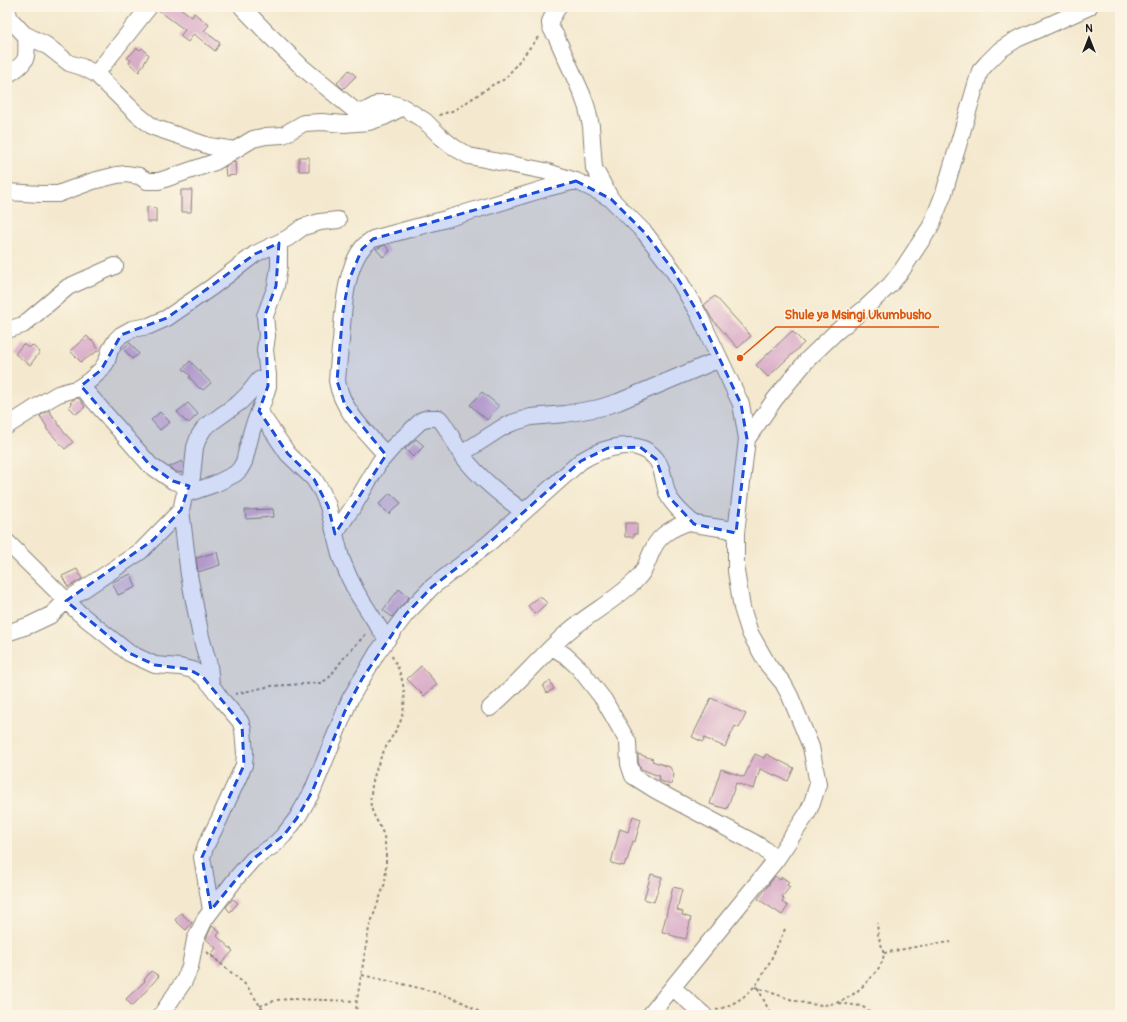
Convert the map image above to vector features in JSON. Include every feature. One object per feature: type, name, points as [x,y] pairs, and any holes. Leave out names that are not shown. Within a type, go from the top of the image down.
[{"type":"street","points":[[96,74],[149,7]]},
{"type":"street","points":[[242,7],[267,34],[303,68],[354,110],[359,112],[365,111],[380,103],[390,103],[404,107],[425,121],[455,148],[469,156],[545,171],[576,181],[611,199],[645,232],[673,270],[699,315],[741,404],[748,439],[736,533],[736,570],[742,608],[750,633],[768,665],[784,683],[790,696],[811,747],[818,784],[807,814],[776,860],[650,1015]]},
{"type":"street","points":[[558,7],[549,23],[582,94],[591,126],[594,168],[611,199]]},
{"type":"street","points":[[748,439],[775,399],[808,359],[836,332],[891,284],[931,226],[944,193],[980,71],[1000,50],[1017,38],[1089,7]]},
{"type":"street","points":[[7,9],[10,19],[26,35],[46,45],[69,63],[82,66],[96,74],[138,115],[153,127],[210,146],[235,150]]},
{"type":"street","points":[[7,75],[25,63],[27,57],[26,35]]},
{"type":"street","points":[[7,192],[58,194],[109,176],[126,174],[139,176],[147,181],[159,181],[205,167],[253,139],[266,136],[283,135],[304,123],[322,122],[344,124],[369,122],[384,117],[404,107]]},
{"type":"street","points":[[386,455],[345,405],[339,391],[337,381],[343,310],[349,280],[355,261],[366,242],[373,238],[446,219],[576,181]]},
{"type":"street","points":[[7,426],[58,394],[81,386],[101,370],[107,361],[110,350],[121,335],[132,329],[149,326],[167,318],[223,279],[255,254],[279,243],[309,225],[338,220]]},
{"type":"street","points":[[81,386],[150,465],[188,490],[224,480],[235,474],[240,470],[252,430],[267,392],[268,375],[264,350],[267,336],[265,316],[273,295],[277,276],[279,243]]},
{"type":"street","points":[[7,330],[23,326],[68,287],[115,266]]},
{"type":"street","points":[[461,454],[512,422],[530,417],[565,414],[599,408],[618,402],[720,359]]},
{"type":"street","points":[[211,685],[209,665],[201,637],[189,575],[182,510],[192,477],[195,447],[199,436],[205,427],[240,402],[259,380],[268,375]]},
{"type":"street","points":[[259,412],[288,454],[314,479],[328,506],[341,558],[349,577],[385,642]]},
{"type":"street","points":[[335,533],[386,455],[422,420],[433,417],[439,418],[461,454],[485,481],[524,512]]},
{"type":"street","points":[[161,1015],[184,981],[190,967],[195,942],[205,919],[211,910],[253,859],[279,840],[297,818],[312,792],[350,699],[385,642],[406,614],[432,587],[484,547],[581,461],[592,454],[608,448],[630,446],[640,447],[656,459],[662,471],[669,497],[694,524],[727,529],[736,533]]},
{"type":"street","points":[[7,633],[39,621],[50,615],[66,601],[141,551],[182,510]]},
{"type":"street","points":[[490,708],[552,647],[586,617],[619,595],[634,582],[645,570],[653,548],[665,533],[676,526],[691,521]]},
{"type":"street","points":[[7,542],[79,613],[129,653],[155,665],[180,667],[193,670],[203,677],[231,709],[242,725],[245,762],[206,845],[202,857],[211,910]]},
{"type":"street","points":[[552,647],[565,655],[579,668],[604,700],[628,742],[629,764],[633,776],[657,791],[753,842],[763,848],[776,860]]},
{"type":"street","points":[[673,988],[704,1015]]},
{"type":"path","points":[[425,121],[446,112],[455,110],[505,78],[549,23]]},
{"type":"path","points":[[221,699],[271,686],[324,682],[328,679],[346,655],[376,624]]},
{"type":"path","points":[[358,1015],[356,1001],[362,975],[369,928],[385,883],[386,848],[382,830],[372,812],[370,795],[386,748],[402,717],[404,706],[404,689],[401,675],[396,661],[385,642]]},
{"type":"path","points":[[838,1003],[856,993],[877,971],[883,960],[884,953],[878,935],[878,923]]},
{"type":"path","points":[[704,1015],[728,1007],[756,988],[786,928]]},
{"type":"path","points":[[195,942],[247,986],[266,1015]]},
{"type":"path","points":[[884,953],[951,942]]},
{"type":"path","points":[[362,975],[407,984],[433,992],[462,1002],[484,1015]]},
{"type":"path","points":[[756,988],[802,1003],[814,1005],[838,1003],[861,1006],[878,1015]]},
{"type":"path","points":[[756,988],[771,1015]]},
{"type":"path","points":[[260,1006],[277,1000],[292,999],[356,1001]]},
{"type":"highlighted area","points":[[576,181],[611,199],[645,233],[673,270],[699,315],[741,404],[747,439],[736,533],[694,524],[669,497],[656,459],[640,447],[608,448],[581,461],[489,543],[432,587],[406,614],[362,679],[345,711],[312,792],[297,818],[284,835],[253,859],[211,910],[202,857],[244,765],[242,725],[203,677],[188,669],[155,665],[129,653],[66,601],[153,540],[181,510],[189,486],[173,481],[150,465],[81,386],[101,370],[121,335],[167,318],[255,254],[279,243],[276,286],[265,315],[268,386],[259,411],[288,454],[314,479],[328,506],[335,534],[386,455],[345,405],[337,381],[343,310],[349,280],[362,249],[373,239]]},
{"type":"building","points":[[158,7],[179,7],[192,17],[194,13],[209,25],[204,31],[220,43],[215,51],[194,34],[188,42],[180,36],[185,30],[158,10]]},
{"type":"building","points":[[137,48],[140,50],[142,48],[149,55],[139,72],[129,63],[131,60],[127,58]]},
{"type":"building","points":[[349,70],[356,76],[343,89],[337,83]]},
{"type":"building","points":[[299,157],[309,157],[309,171],[299,171]]},
{"type":"building","points":[[235,161],[236,175],[226,176],[225,167]]},
{"type":"building","points":[[181,190],[192,190],[191,212],[181,212]]},
{"type":"building","points":[[147,207],[156,208],[156,222],[147,222]]},
{"type":"building","points":[[385,245],[390,251],[383,257],[376,249]]},
{"type":"building","points":[[715,296],[751,336],[738,348],[712,319],[704,305]]},
{"type":"building","points":[[792,331],[804,343],[768,377],[756,365]]},
{"type":"building","points":[[87,336],[99,350],[81,362],[70,351]]},
{"type":"building","points":[[130,343],[139,354],[132,359],[123,348]]},
{"type":"building","points":[[23,344],[29,348],[32,345],[40,352],[30,365],[15,354]]},
{"type":"building","points":[[190,361],[211,383],[203,390],[201,388],[200,389],[189,377],[191,376],[183,369]]},
{"type":"building","points":[[482,392],[499,406],[487,420],[470,405]]},
{"type":"building","points":[[79,398],[85,407],[76,414],[69,407],[72,404],[70,403],[74,399]]},
{"type":"building","points":[[188,403],[198,414],[189,423],[187,421],[186,422],[177,412]]},
{"type":"building","points":[[49,410],[63,431],[73,442],[65,449],[46,428],[47,427],[40,416]]},
{"type":"building","points":[[160,412],[170,422],[160,430],[151,420]]},
{"type":"building","points":[[416,439],[424,446],[413,457],[405,449]]},
{"type":"building","points":[[182,461],[184,466],[183,473],[177,472],[169,467]]},
{"type":"building","points":[[390,493],[401,503],[389,514],[379,504]]},
{"type":"building","points":[[273,509],[274,517],[246,519],[245,510]]},
{"type":"building","points":[[625,523],[637,523],[637,534],[634,534],[634,537],[625,537]]},
{"type":"building","points":[[217,552],[220,565],[198,572],[196,558]]},
{"type":"building","points":[[77,569],[82,579],[68,587],[62,576]]},
{"type":"building","points":[[131,574],[136,587],[118,595],[112,582]]},
{"type":"building","points":[[399,589],[409,597],[392,617],[383,610]]},
{"type":"building","points":[[540,596],[547,603],[535,614],[528,606]]},
{"type":"building","points":[[421,666],[437,684],[424,696],[407,679]]},
{"type":"building","points":[[550,681],[554,689],[547,693],[543,685]]},
{"type":"building","points":[[711,698],[746,714],[739,728],[735,726],[725,747],[704,738],[703,742],[692,737]]},
{"type":"building","points":[[638,754],[653,759],[652,761],[670,767],[674,775],[671,785],[658,780],[659,776],[641,769],[638,762]]},
{"type":"building","points":[[755,754],[764,758],[766,754],[794,768],[788,781],[760,769],[754,789],[736,783],[727,809],[710,804],[721,769],[744,777]]},
{"type":"building","points":[[633,816],[641,819],[635,842],[633,841],[627,861],[626,860],[624,866],[611,863],[620,829],[628,832]]},
{"type":"building","points":[[651,874],[662,877],[654,902],[644,899]]},
{"type":"building","points":[[775,876],[780,880],[782,877],[789,882],[787,885],[790,887],[782,897],[784,899],[782,902],[788,906],[782,915],[758,899]]},
{"type":"building","points":[[673,887],[682,889],[677,910],[683,912],[682,915],[691,918],[686,939],[670,935],[670,933],[662,932]]},
{"type":"building","points":[[233,899],[238,903],[230,912],[226,907]]},
{"type":"building","points":[[181,913],[192,923],[186,930],[175,920]]},
{"type":"building","points":[[212,926],[220,932],[217,936],[233,951],[221,964],[211,955],[216,948],[206,939]]},
{"type":"building","points":[[151,971],[159,976],[132,1006],[126,999],[145,981],[144,980]]},
{"type":"place","name":"Shule ya Msingi Ukumbusho","points":[[740,358]]}]
